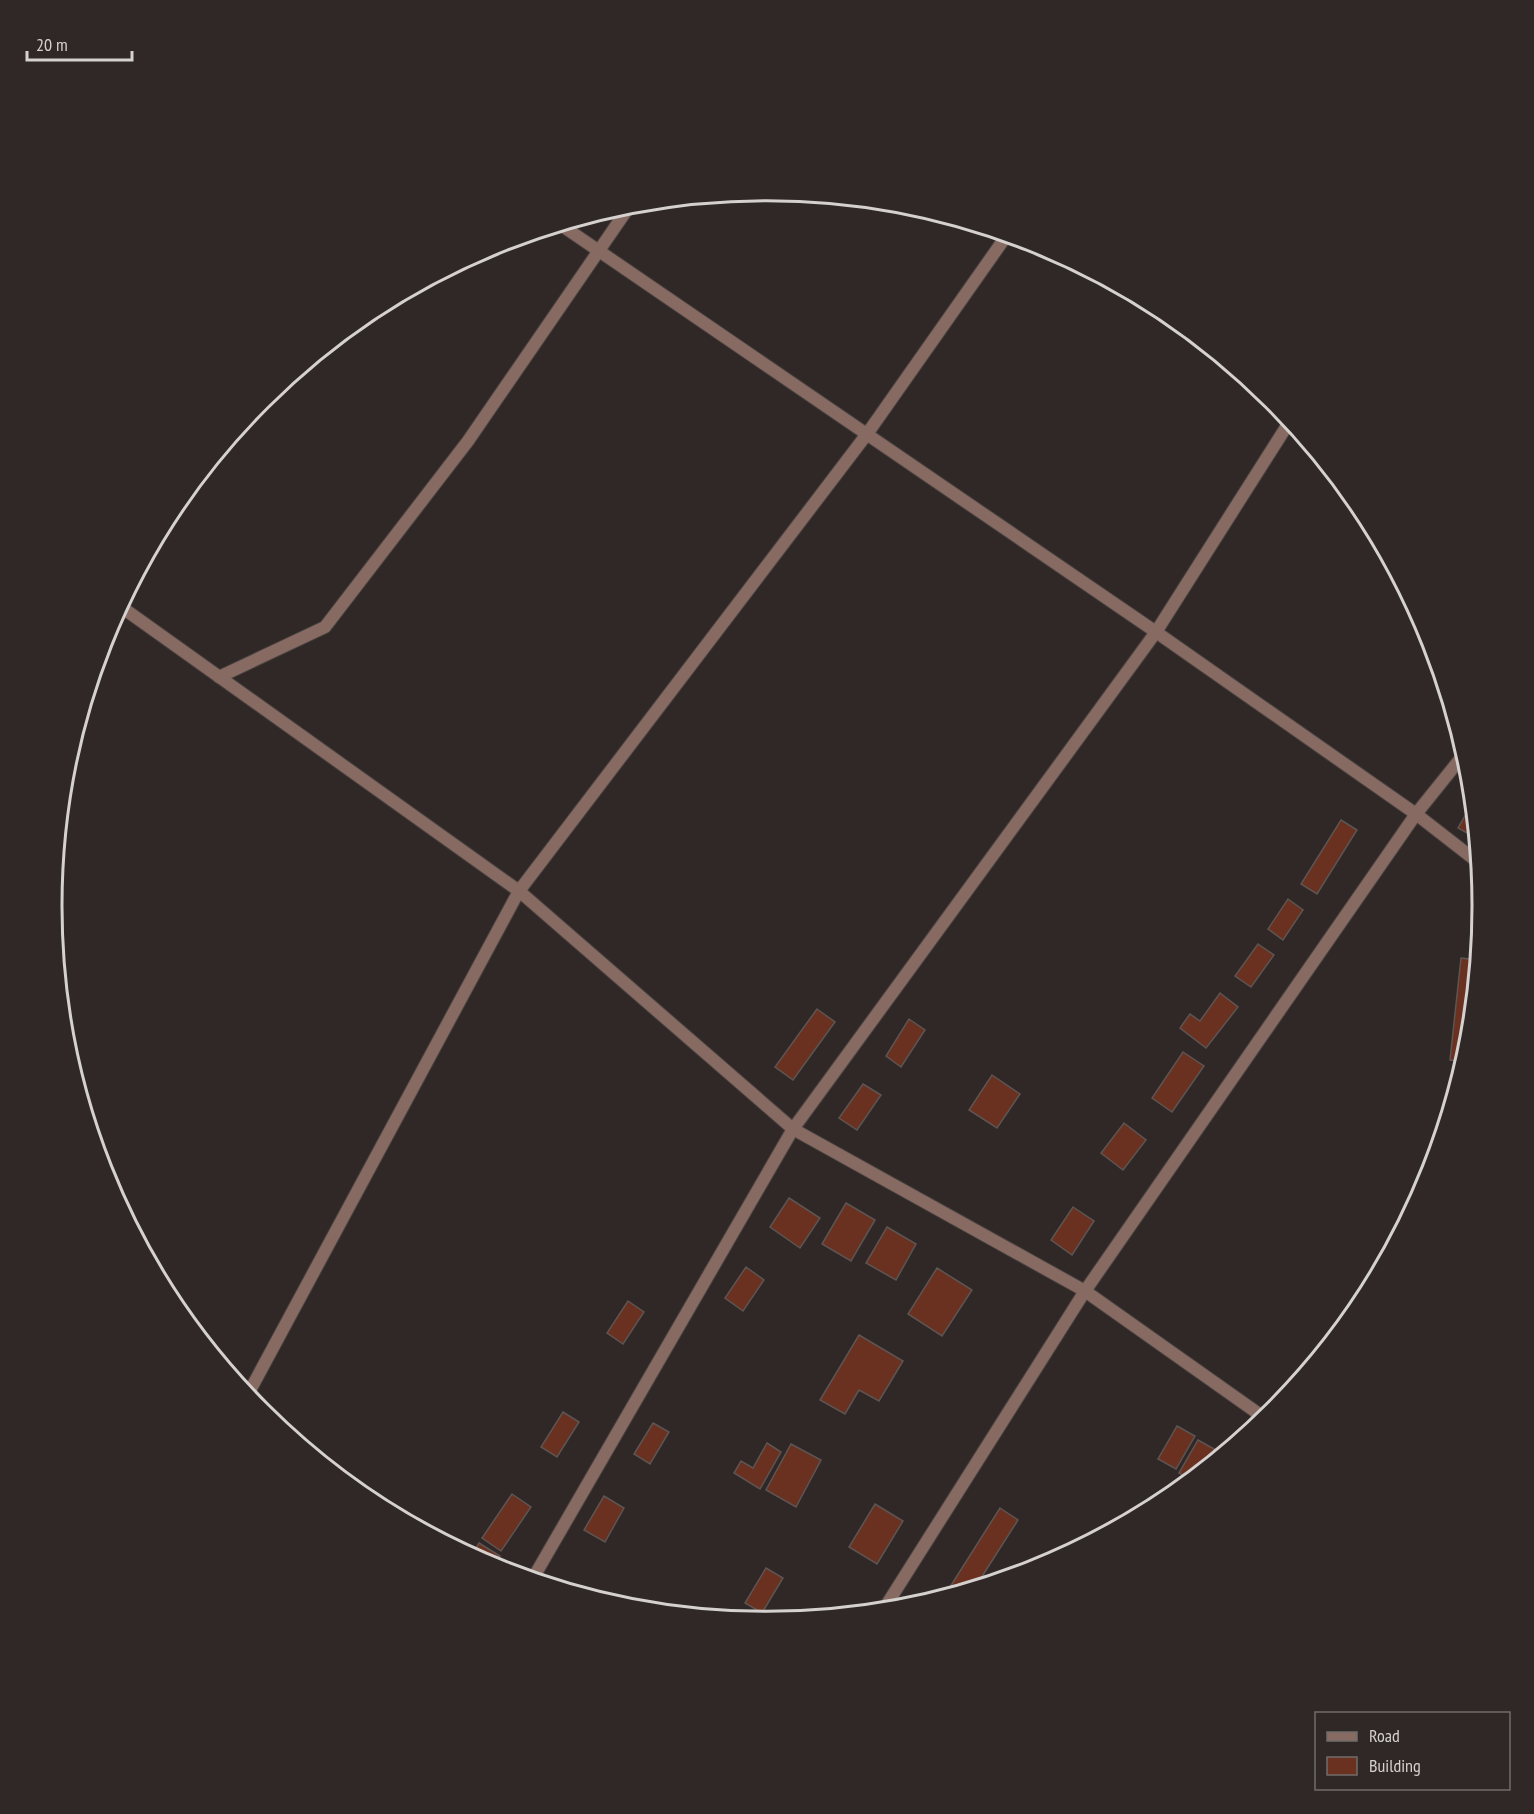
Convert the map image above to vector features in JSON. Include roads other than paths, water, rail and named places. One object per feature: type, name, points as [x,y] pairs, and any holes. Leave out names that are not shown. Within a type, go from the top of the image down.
[{"type":"street","points":[[219,677],[325,627],[468,441],[622,217]]},
{"type":"street","points":[[569,230],[1156,632],[1416,814],[1470,856]]},
{"type":"street","points":[[251,1388],[519,891],[867,434],[1002,242]]},
{"type":"street","points":[[536,1573],[793,1129],[1156,632],[1285,429]]},
{"type":"street","points":[[127,611],[519,891],[793,1129],[1085,1292],[1258,1413]]},
{"type":"street","points":[[889,1601],[1085,1292],[1416,814],[1457,762]]}]
